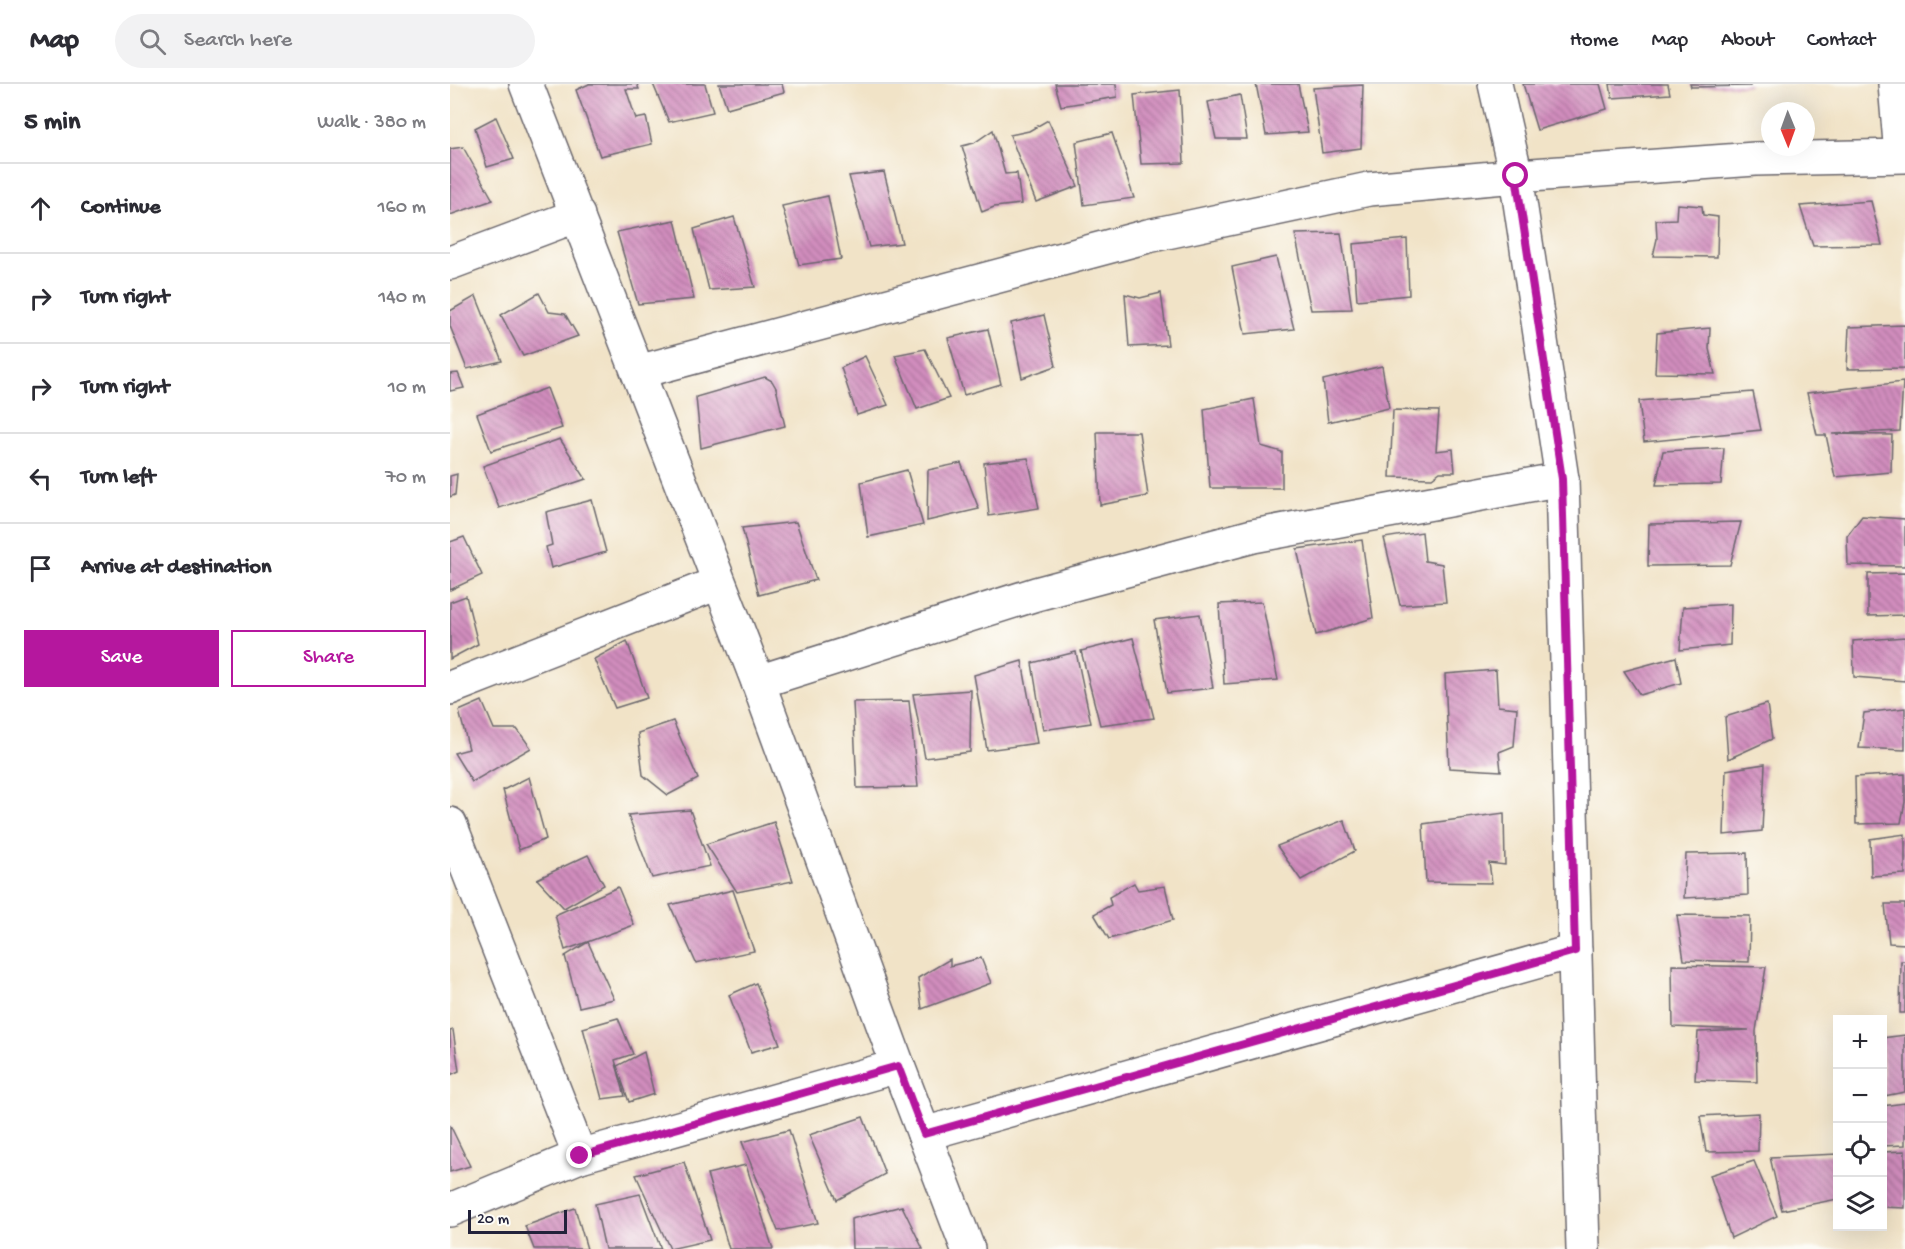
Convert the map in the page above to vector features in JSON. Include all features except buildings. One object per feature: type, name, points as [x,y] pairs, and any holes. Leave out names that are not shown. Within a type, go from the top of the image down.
[{"type":"street","points":[[526,84],[758,682],[898,1066],[969,1249]]},
{"type":"street","points":[[1495,84],[1516,176],[1562,479],[1583,1249]]},
{"type":"street","points":[[638,372],[1148,236],[1369,189],[1755,159],[1903,155],[1895,84]]},
{"type":"street","points":[[450,263],[578,215]]},
{"type":"street","points":[[758,682],[1036,594],[1253,536],[1562,479]]},
{"type":"street","points":[[450,688],[718,583]]},
{"type":"street","points":[[450,824],[580,1156]]},
{"type":"street","points":[[924,1134],[1575,951]]},
{"type":"street","points":[[450,1210],[580,1156],[898,1066]]},
{"type":"route","points":[[580,1156],[898,1066],[924,1134],[1575,951],[1562,479],[1516,176]]}]
